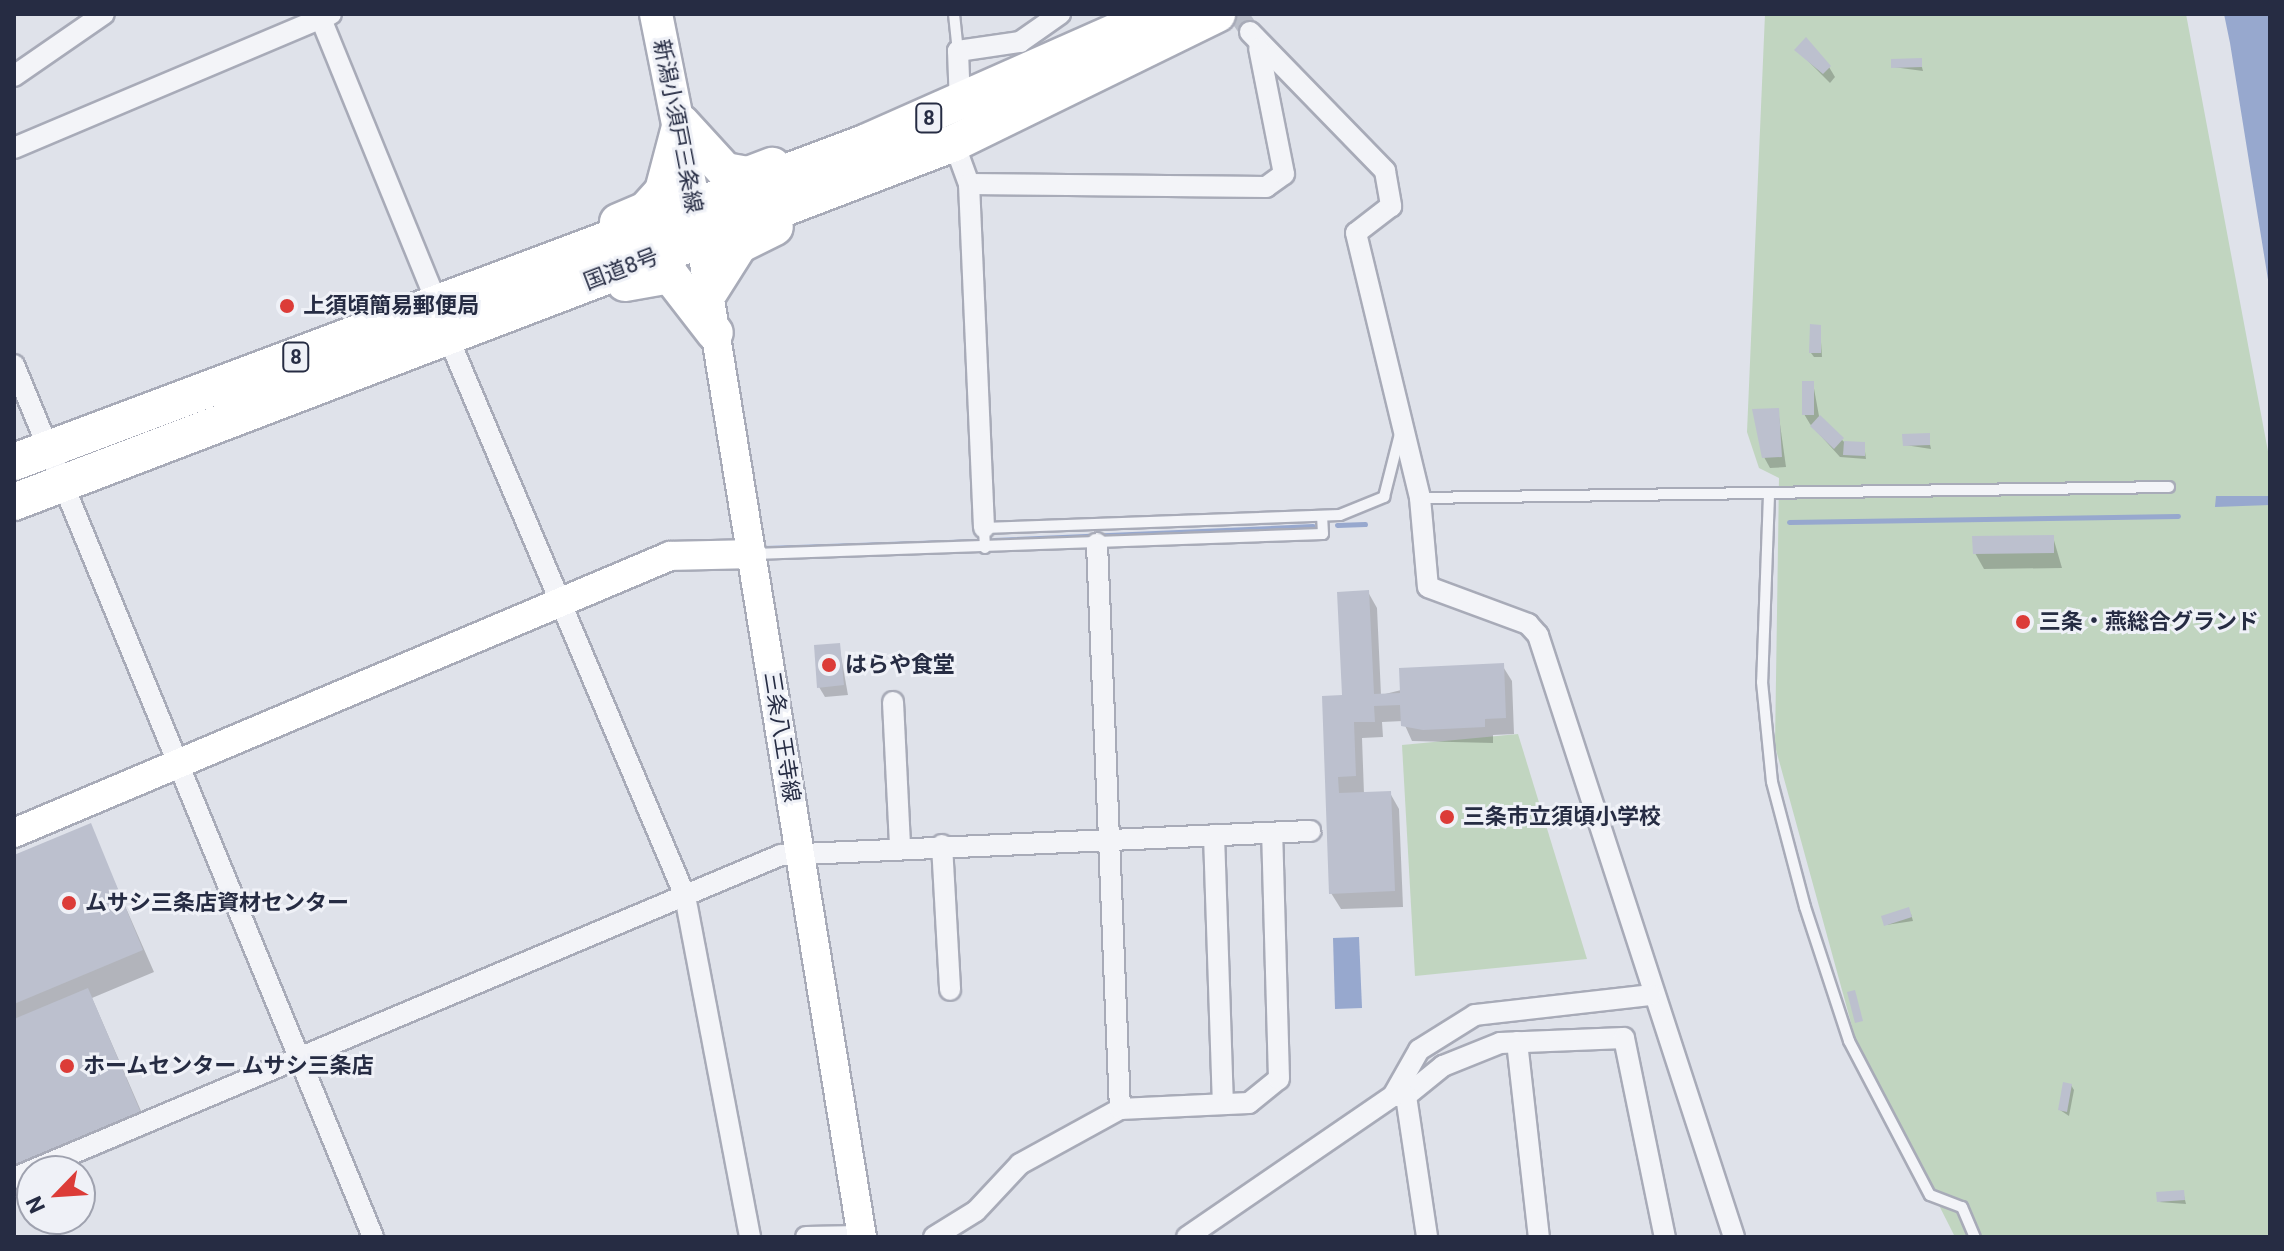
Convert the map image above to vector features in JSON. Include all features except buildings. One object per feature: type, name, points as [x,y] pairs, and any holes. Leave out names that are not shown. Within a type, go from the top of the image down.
[{"type":"highway","name":"国道8号","points":[[14,462],[443,321],[519,308],[865,143],[960,105],[1156,14]]},
{"type":"highway","name":"国道8号","points":[[14,502],[443,321],[544,265],[838,186],[954,143],[1217,14]]},
{"type":"highway","points":[[681,123],[715,165],[739,175],[838,140],[865,143]]},
{"type":"highway","points":[[544,265],[569,243],[646,210],[671,174],[681,123]]},
{"type":"highway","points":[[710,291],[739,245],[823,207],[838,186]]},
{"type":"highway","points":[[519,308],[576,302],[663,271],[689,293],[715,333]]},
{"type":"main road","name":"新潟小須戸三条線","points":[[656,14],[681,123],[698,223]]},
{"type":"main road","name":"三条八王寺線","points":[[698,223],[861,1236]]},
{"type":"main road","points":[[14,833],[178,765],[559,598],[670,556],[752,554]]},
{"type":"street","points":[[14,76],[104,14]]},
{"type":"street","points":[[960,105],[958,51],[1020,42],[1060,14]]},
{"type":"street","points":[[14,148],[323,15],[443,321],[685,896],[750,1237]]},
{"type":"street","points":[[969,184],[1266,187],[1284,174],[1255,40],[1385,171],[1391,206],[1356,233],[1420,498],[1428,587],[1528,624],[1538,635],[1651,995],[1734,1237]]},
{"type":"street","points":[[954,143],[969,184],[984,538]]},
{"type":"street","points":[[14,365],[373,1237]]},
{"type":"street","points":[[1097,543],[1120,1109]]},
{"type":"street","points":[[893,702],[900,846]]},
{"type":"street","points":[[14,1178],[301,1061],[685,896],[800,851],[1310,831]]},
{"type":"street","points":[[934,1237],[976,1211],[1020,1164],[1120,1109],[1223,1104],[1266,1096],[1279,1079],[1272,833]]},
{"type":"street","points":[[1214,835],[1223,1104]]},
{"type":"street","points":[[942,845],[950,990]]},
{"type":"street","points":[[1427,1237],[1400,1096],[1419,1050],[1475,1015],[1651,995]]},
{"type":"street","points":[[1187,1237],[1443,1066],[1517,1042],[1624,1038],[1665,1237]]},
{"type":"street","points":[[1517,1042],[1539,1237]]},
{"type":"street","points":[[806,1237],[861,1236]]},
{"type":"lane","points":[[954,14],[958,51]]},
{"type":"lane","points":[[752,554],[1322,516],[1384,497],[1404,422]]},
{"type":"lane","points":[[1420,498],[2169,487]]},
{"type":"lane","points":[[1769,495],[1762,682],[1772,782],[1805,907],[1849,1041],[1930,1195],[1962,1207],[1975,1237]]},
{"type":"lane","points":[[984,538],[1097,543],[1323,534],[1322,516]]},
{"type":"green space","name":"三条・燕総合グランド","points":[[1765,14],[2186,14],[2270,462],[2270,1237],[1955,1237],[1856,1041],[1775,746],[1779,478],[1759,468],[1747,432]]},
{"type":"green space","points":[[1518,734],[1587,959],[1415,976],[1402,745]]},
{"type":"water","points":[[2224,14],[2270,14],[2270,292],[2230,43]]},
{"type":"water","points":[[2216,496],[2270,496],[2270,505],[2215,507]]},
{"type":"water","points":[[1359,937],[1362,1008],[1335,1009],[1333,938]]},
{"type":"waterway","points":[[1789,522],[2178,516]]},
{"type":"waterway","points":[[1337,525],[1365,524]]},
{"type":"waterway","points":[[994,540],[1313,526]]},
{"type":"waterway","points":[[765,548],[978,541]]},
{"type":"tunnel","points":[[1238,14],[1250,32]]},
{"type":"place","name":"上須頃簡易郵便局","points":[[287,306]]},
{"type":"place","name":"三条・燕総合グランド","points":[[2023,622]]},
{"type":"place","name":"はらや食堂","points":[[829,665]]},
{"type":"place","name":"三条市立須頃小学校","points":[[1447,817]]},
{"type":"place","name":"ムサシ三条店資材センター","points":[[69,903]]},
{"type":"place","name":"ホームセンター ムサシ三条店","points":[[67,1066]]}]
